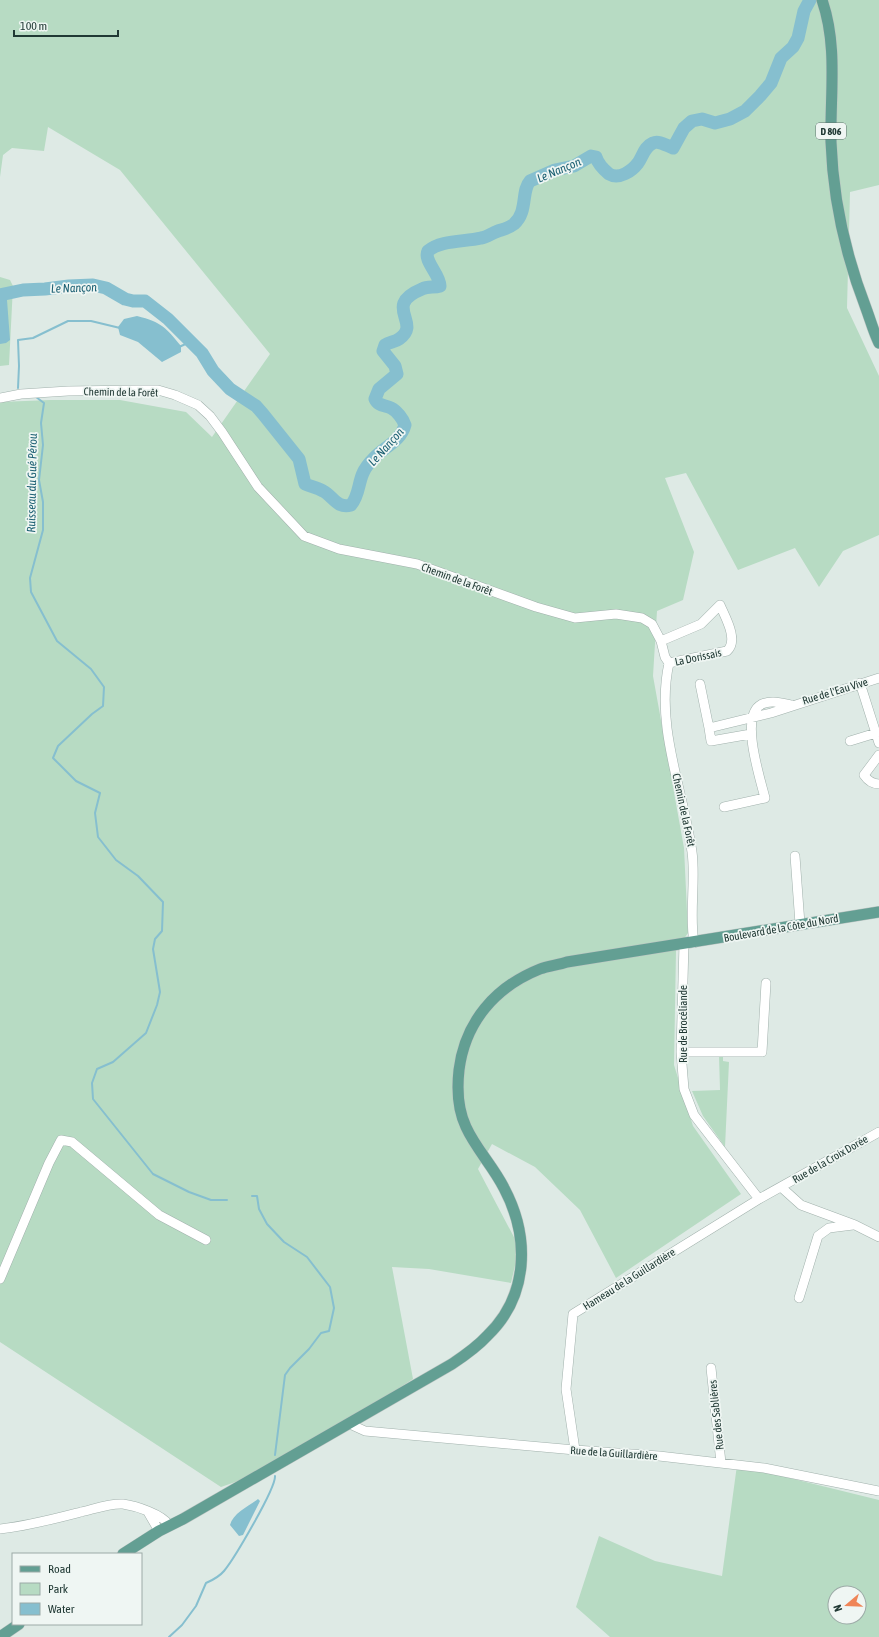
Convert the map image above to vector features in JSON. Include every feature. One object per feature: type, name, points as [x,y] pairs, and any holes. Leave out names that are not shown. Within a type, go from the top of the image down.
[{"type":"main road","name":"D 806","points":[[822,0],[829,19],[832,44],[831,144],[841,228],[856,284],[879,343]]},
{"type":"main road","name":"Boulevard de la Côte du Nord","points":[[125,1553],[164,1528],[183,1519],[452,1364],[488,1336],[501,1320],[518,1284],[522,1265],[522,1244],[519,1226],[504,1186],[475,1145],[465,1125],[459,1102],[458,1080],[460,1060],[466,1040],[474,1022],[493,999],[505,988],[521,978],[541,969],[566,962],[689,944],[800,924],[879,912]]},
{"type":"main road","points":[[0,1637],[18,1625]]},
{"type":"street","name":"Chemin de la Forêt","points":[[0,398],[22,394],[68,391],[158,390],[175,395],[198,405],[210,416],[258,487],[304,536],[339,549],[417,564],[536,607],[575,618],[616,614],[642,618],[652,624],[661,641],[665,657],[669,663],[665,692],[666,725],[692,853],[689,944]]},
{"type":"street","name":"La Dorissais","points":[[661,641],[701,624],[720,605],[731,634],[732,644],[729,649],[726,651],[669,663]]},
{"type":"street","name":"Rue de l'Eau Vive","points":[[709,728],[751,718],[879,678]]},
{"type":"street","points":[[860,683],[879,743]]},
{"type":"street","points":[[700,684],[711,741],[751,734]]},
{"type":"street","points":[[724,807],[765,798],[751,734],[751,718]]},
{"type":"street","points":[[850,741],[876,733]]},
{"type":"street","points":[[879,755],[864,775],[873,784],[879,784]]},
{"type":"street","points":[[795,856],[800,924]]},
{"type":"street","name":"Rue de Brocéliande","points":[[689,944],[681,1052],[684,1089],[694,1116],[759,1199]]},
{"type":"street","points":[[681,1052],[762,1052],[766,983]]},
{"type":"street","name":"Rue de la Croix Dorée","points":[[781,1187],[879,1132]]},
{"type":"street","points":[[0,1279],[49,1163],[61,1140],[72,1142],[159,1216],[206,1240]]},
{"type":"street","points":[[781,1187],[801,1205],[854,1225],[879,1237]]},
{"type":"street","name":"Hameau de la Guillardière","points":[[575,1450],[566,1389],[573,1314],[759,1199],[781,1187]]},
{"type":"street","points":[[799,1298],[818,1236],[829,1228],[854,1225]]},
{"type":"street","name":"Rue des Sablières","points":[[710,1368],[720,1463]]},
{"type":"street","name":"Rue de la Guillardière","points":[[351,1422],[354,1426],[365,1431],[658,1456],[764,1468],[879,1491]]},
{"type":"street","points":[[0,1529],[23,1527],[101,1507],[122,1504],[162,1517],[164,1528]]},
{"type":"green space","points":[[0,0],[879,0],[879,185],[850,192],[847,308],[879,376],[879,535],[843,551],[819,587],[795,548],[738,570],[686,473],[665,478],[694,552],[683,600],[657,611],[653,676],[684,848],[688,933],[676,950],[674,1065],[693,1126],[741,1194],[616,1278],[580,1210],[535,1167],[492,1144],[478,1169],[516,1241],[516,1261],[511,1283],[429,1269],[392,1267],[413,1379],[278,1467],[221,1487],[0,1342],[0,402],[120,400],[186,412],[212,437],[270,354],[120,170],[48,127],[44,151],[12,148],[3,155],[0,177]]},
{"type":"green space","points":[[0,277],[10,280],[13,286],[9,365],[0,366]]},
{"type":"green space","points":[[719,1055],[723,1055],[723,1061],[729,1062],[725,1147],[703,1116],[692,1091],[720,1090]]},
{"type":"green space","points":[[737,1465],[879,1500],[879,1637],[610,1637],[576,1607],[599,1536],[655,1561],[722,1576]]},
{"type":"water","points":[[0,300],[7,300],[10,340],[6,343],[0,344]]},
{"type":"water","points":[[137,316],[163,326],[181,346],[181,352],[162,362],[138,342],[120,335],[118,327],[124,319]]},
{"type":"water","points":[[258,1499],[260,1501],[243,1535],[239,1536],[230,1525],[234,1517]]},
{"type":"waterway","name":"Le Nançon","points":[[0,295],[23,290],[93,285],[106,288],[125,299],[145,301],[168,319],[202,353],[213,371],[230,389],[256,406],[263,414],[299,459],[305,484],[321,490],[339,504],[346,506],[351,505],[356,498],[361,477],[366,467],[378,454],[396,440],[403,431],[405,425],[395,411],[380,404],[375,399],[379,389],[397,374],[395,366],[383,351],[385,345],[399,339],[405,333],[407,327],[403,308],[404,302],[410,295],[422,289],[440,286],[428,259],[428,251],[433,247],[446,243],[483,237],[514,224],[521,214],[527,185],[530,181],[555,170],[574,166],[591,156],[596,157],[601,166],[609,174],[613,176],[625,174],[635,166],[646,149],[653,143],[660,143],[673,148],[684,128],[692,121],[702,119],[715,123],[730,119],[745,111],[771,83],[781,58],[793,47],[798,38],[804,11],[810,0]]},
{"type":"waterway","name":"Ruisseau du Gué Pérou","points":[[18,388],[18,340],[33,338],[68,321],[91,321],[120,328]]},
{"type":"waterway","name":"Ruisseau du Gué Pérou","points":[[179,347],[190,342]]},
{"type":"waterway","name":"Ruisseau du Gué Pérou","points":[[36,397],[44,403],[41,423],[43,445],[39,480],[43,502],[43,530],[30,578],[31,592],[57,641],[91,669],[104,687],[103,706],[92,714],[58,746],[53,758],[76,781],[100,793],[95,813],[98,837],[116,860],[138,876],[163,902],[162,931],[155,939],[153,949],[160,992],[157,1005],[146,1033],[113,1062],[97,1069],[92,1083],[93,1099],[153,1174],[189,1192],[211,1200],[227,1200]]},
{"type":"waterway","name":"Ruisseau du Gué Pérou","points":[[252,1196],[257,1196],[259,1209],[267,1224],[284,1242],[307,1257],[330,1287],[334,1308],[329,1331],[321,1333],[309,1349],[285,1375],[275,1455]]},
{"type":"waterway","name":"Ruisseau du Gué Pérou","points":[[169,1637],[182,1625],[196,1606],[206,1583],[220,1575],[229,1564],[262,1508],[274,1483],[275,1476]]}]
